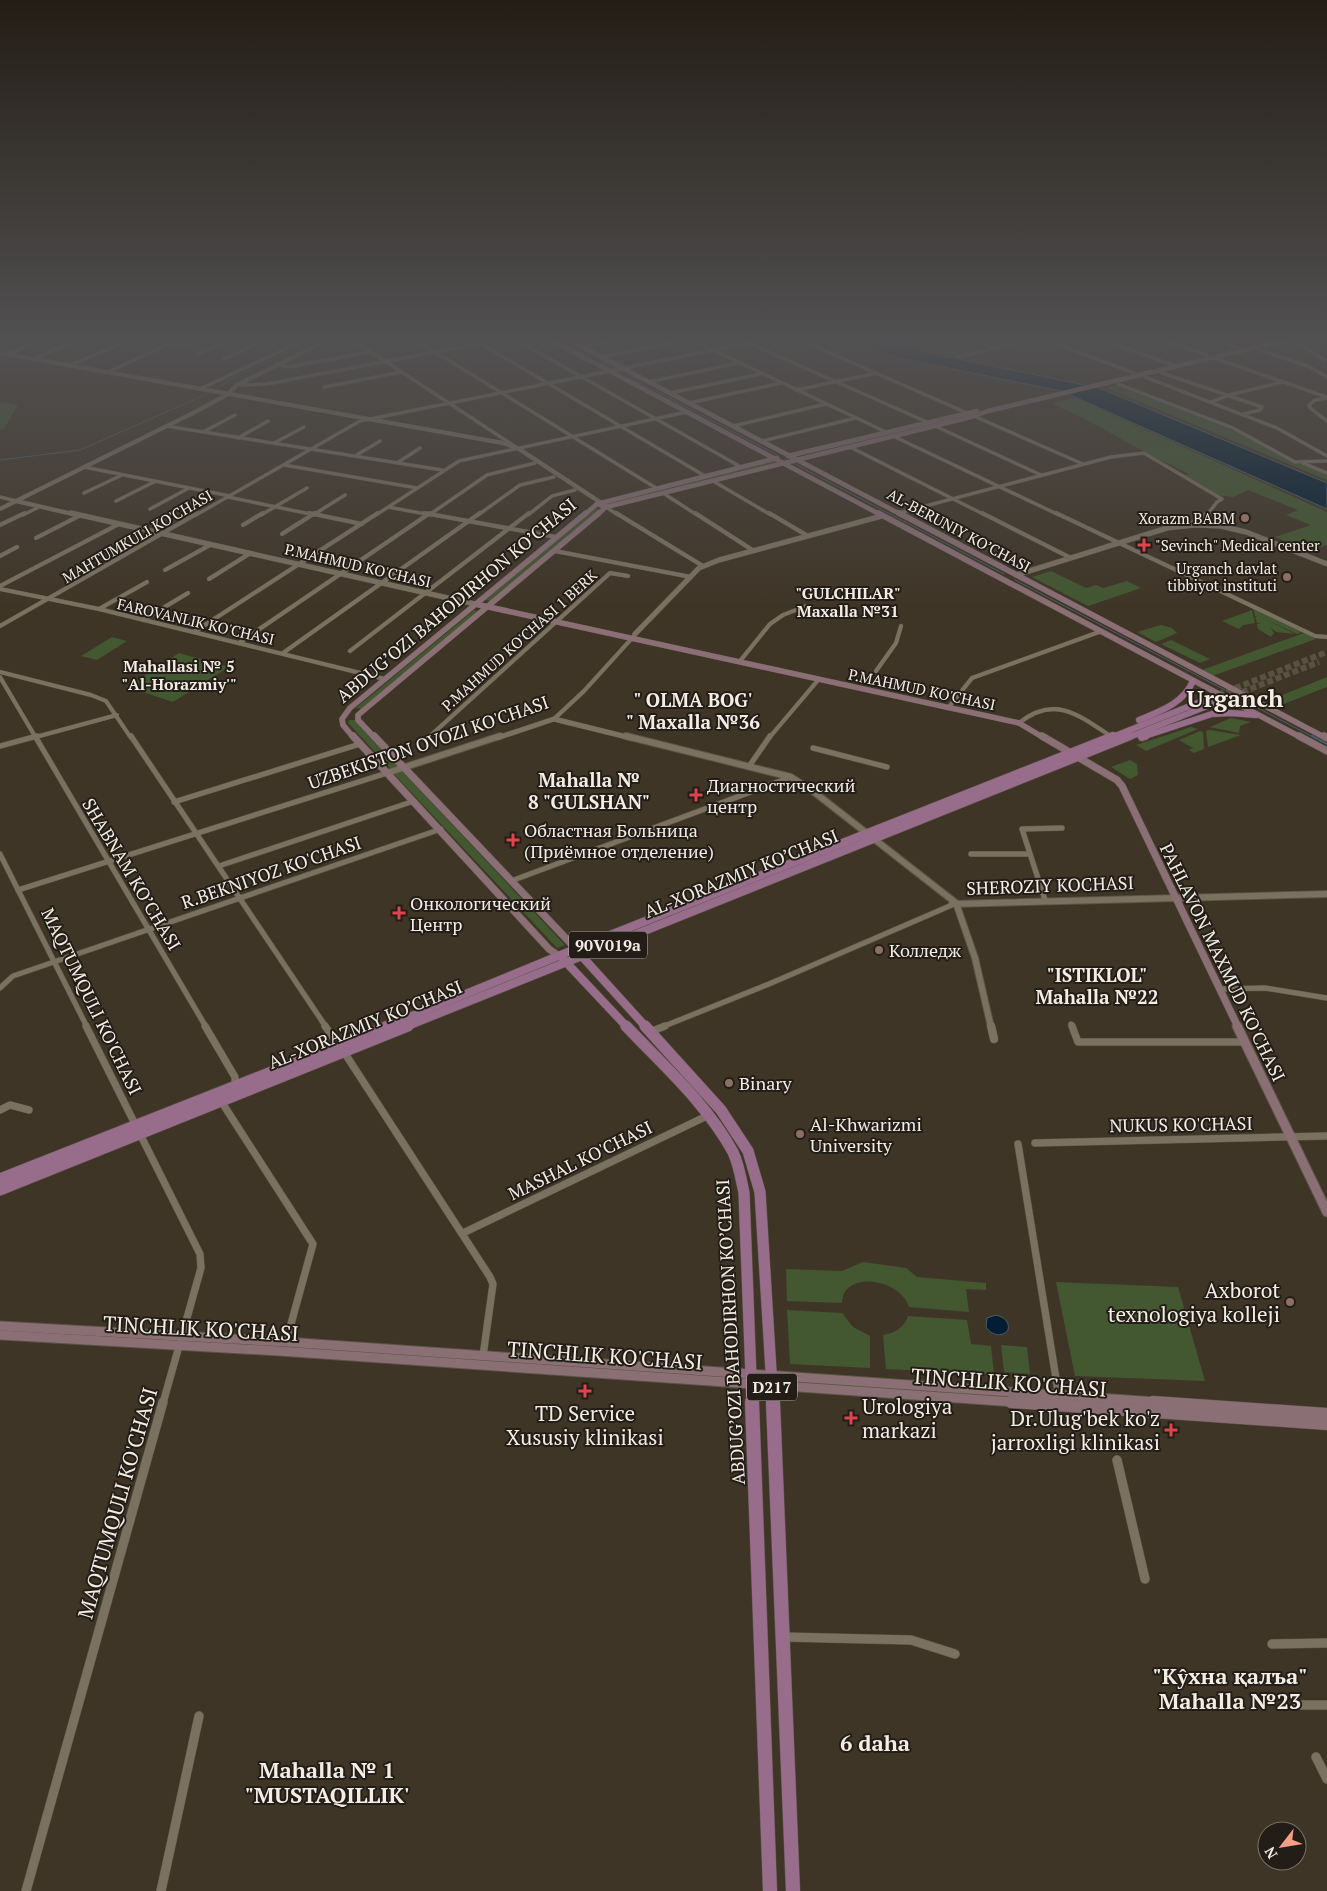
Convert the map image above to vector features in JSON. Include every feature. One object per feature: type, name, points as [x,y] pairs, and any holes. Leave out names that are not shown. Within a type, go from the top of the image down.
[{"type":"main road","name":"AL-BERUNIY KO’CHASI","points":[[721,430],[1327,752]]},
{"type":"main road","name":"AL-BERUNIY KO’CHASI","points":[[741,430],[1327,738]]},
{"type":"main road","name":"ABDUG’OZI BAHODIRHON KO’CHASI","points":[[793,1891],[772,1381],[760,1192],[748,1151],[735,1129],[549,948],[343,725],[344,714],[385,679],[556,536],[601,505],[656,488],[893,430]]},
{"type":"main road","name":"ABDUG’OZI BAHODIRHON KO’CHASI","points":[[770,1891],[756,1545],[752,1379],[744,1193],[740,1172],[733,1153],[710,1115],[691,1086],[650,1032],[579,952],[358,720],[358,715],[555,551],[601,505],[663,493],[917,430]]},
{"type":"main road","points":[[1002,579],[1016,575]]},
{"type":"main road","name":"P.MAHMUD KO'CHASI","points":[[475,604],[556,622],[633,636],[1019,723],[1072,753]]},
{"type":"main road","points":[[1112,737],[1179,700],[1191,690],[1193,681]]},
{"type":"main road","name":"AL-XORAZMIY KO’CHASI","points":[[0,1179],[221,1101],[342,1049],[579,952],[871,836],[1072,753],[1112,737],[1214,700],[1108,746],[1072,753]]},
{"type":"main road","points":[[1108,746],[1164,732],[1206,716],[1236,713],[1256,714]]},
{"type":"main road","name":"PAHLAVON MAXMUD KO'CHASI","points":[[1072,753],[1117,780],[1122,786],[1327,1212]]},
{"type":"main road","name":"AL-XORAZMIY KO’CHASI","points":[[0,1190],[235,1086],[342,1049]]},
{"type":"main road","name":"TINCHLIK KO'CHASI","points":[[0,1326],[279,1351],[482,1361],[1059,1400],[1327,1414]]},
{"type":"main road","name":"TINCHLIK KO'CHASI","points":[[0,1335],[181,1342],[286,1342],[482,1361]]},
{"type":"main road","name":"TINCHLIK KO'CHASI","points":[[1059,1400],[1327,1424]]},
{"type":"street","points":[[0,509],[158,430]]},
{"type":"street","points":[[193,430],[442,470]]},
{"type":"street","points":[[238,438],[252,430]]},
{"type":"street","points":[[274,443],[298,430]]},
{"type":"street","name":"MAHTUMKULI KO'CHASI","points":[[0,626],[345,430]]},
{"type":"street","points":[[413,430],[493,444],[513,450],[575,490],[703,566]]},
{"type":"street","points":[[430,430],[503,443],[519,448]]},
{"type":"street","points":[[492,430],[601,505]]},
{"type":"street","points":[[562,430],[656,488]]},
{"type":"street","points":[[194,632],[459,460],[602,430]]},
{"type":"street","points":[[628,430],[705,476]]},
{"type":"street","points":[[676,430],[741,467]]},
{"type":"street","points":[[762,441],[806,430]]},
{"type":"street","points":[[882,430],[886,432]]},
{"type":"street","points":[[944,430],[1041,475]]},
{"type":"street","points":[[1007,430],[1084,464]]},
{"type":"street","points":[[1237,430],[1295,462],[1327,473]]},
{"type":"street","points":[[1281,430],[1327,456]]},
{"type":"street","points":[[893,436],[1121,542],[1315,636],[1327,637]]},
{"type":"street","points":[[355,456],[380,441]]},
{"type":"street","points":[[850,447],[1071,558]]},
{"type":"street","points":[[397,463],[420,448]]},
{"type":"street","points":[[899,513],[1111,457],[1144,453],[1222,499],[1217,502],[1208,514],[1189,525]]},
{"type":"street","points":[[1301,463],[1327,461]]},
{"type":"street","points":[[239,643],[486,475],[535,463]]},
{"type":"street","points":[[284,465],[417,488]]},
{"type":"street","points":[[84,467],[362,524]]},
{"type":"street","points":[[84,493],[122,474]]},
{"type":"street","points":[[283,653],[520,485],[554,476]]},
{"type":"street","points":[[712,480],[808,536]]},
{"type":"street","points":[[116,501],[156,481]]},
{"type":"street","points":[[150,509],[190,488]]},
{"type":"street","points":[[243,525],[307,488]]},
{"type":"street","points":[[350,651],[552,496],[575,490]]},
{"type":"street","points":[[663,493],[754,551]]},
{"type":"street","points":[[282,534],[345,495]]},
{"type":"street","name":"P.MAHMUD KO'CHASI","points":[[0,497],[117,525],[475,604]]},
{"type":"street","points":[[0,525],[39,507]]},
{"type":"street","points":[[388,507],[556,536]]},
{"type":"street","points":[[36,538],[79,516]]},
{"type":"street","name":"UZBEKISTON OVOZI KO'CHASI","points":[[18,890],[554,719],[584,691],[633,636],[703,566],[882,516]]},
{"type":"street","points":[[0,587],[117,525]]},
{"type":"street","points":[[1016,575],[1167,528],[1189,525],[1220,526],[1246,532],[1327,564]]},
{"type":"street","points":[[165,570],[210,545]]},
{"type":"street","points":[[0,556],[17,547]]},
{"type":"street","name":"ABDUG’OZI BAHODIRHON KO’CHASI","points":[[555,551],[691,577]]},
{"type":"street","points":[[209,579],[249,554]]},
{"type":"street","name":"P.MAHMUD KO'CHASI 1 BERK","points":[[429,737],[610,572],[628,576]]},
{"type":"street","points":[[99,609],[147,582]]},
{"type":"street","name":"FAROVANLIK KO'CHASI","points":[[0,587],[99,609],[385,679]]},
{"type":"street","points":[[143,620],[188,593]]},
{"type":"street","points":[[740,661],[770,624],[783,615],[806,606]]},
{"type":"street","name":"P.MAHMUD KO'CHASI","points":[[876,670],[896,643],[901,626]]},
{"type":"street","points":[[948,708],[972,678],[1099,632]]},
{"type":"street","points":[[0,672],[100,697],[117,715],[342,1049],[490,1277],[493,1284],[482,1361]]},
{"type":"street","name":"SHABNAM KO’CHASI","points":[[0,677],[235,1077],[235,1086]]},
{"type":"street","points":[[750,765],[774,731],[785,721],[819,679]]},
{"type":"street","points":[[1019,723],[1024,719],[1048,710],[1064,709],[1083,718],[1112,737]]},
{"type":"street","points":[[344,714],[358,715]]},
{"type":"street","points":[[0,746],[117,715]]},
{"type":"street","points":[[554,719],[750,765],[791,777],[801,782],[954,904],[975,958],[994,1039]]},
{"type":"street","points":[[174,802],[360,744]]},
{"type":"street","points":[[813,748],[887,767]]},
{"type":"street","points":[[511,881],[791,777]]},
{"type":"street","points":[[219,866],[414,801]]},
{"type":"street","points":[[1045,900],[1022,829],[1062,828]]},
{"type":"street","name":"R.BEKNIYOZ KO'CHASI","points":[[0,988],[13,976],[441,829]]},
{"type":"street","name":"MAQTUMQULI KO'CHASI","points":[[0,854],[202,1257],[201,1268],[181,1342],[26,1891]]},
{"type":"street","points":[[971,854],[1030,854]]},
{"type":"street","name":"SHEROZIY KOCHASI","points":[[650,1032],[769,984],[954,904],[1045,900],[1327,894]]},
{"type":"street","points":[[1219,990],[1265,988],[1327,998]]},
{"type":"street","points":[[1071,1024],[1078,1042],[1244,1042]]},
{"type":"street","points":[[221,1101],[312,1244],[286,1342]]},
{"type":"street","points":[[0,1110],[10,1105],[29,1110]]},
{"type":"street","name":"MASHAL KO'CHASI","points":[[463,1233],[710,1115]]},
{"type":"street","name":"NUKUS KO'CHASI","points":[[1035,1143],[1327,1136]]},
{"type":"street","points":[[1018,1144],[1059,1400]]},
{"type":"street","points":[[1117,1460],[1146,1579]]},
{"type":"street","points":[[782,1637],[911,1640],[955,1654]]},
{"type":"street","points":[[1272,1644],[1327,1643]]},
{"type":"street","points":[[1296,1706],[1327,1705]]},
{"type":"street","points":[[161,1891],[199,1716]]},
{"type":"street","points":[[1316,1757],[1327,1779]]},
{"type":"green space","points":[[1106,430],[1146,430],[1327,512],[1327,545],[1310,551],[1275,537],[1311,525],[1286,515],[1298,510],[1248,490],[1233,497],[1218,495],[1183,476],[1189,474]]},
{"type":"green space","points":[[1208,430],[1233,430],[1245,435],[1288,460],[1327,473],[1327,480]]},
{"type":"green space","points":[[773,461],[777,463],[611,504],[606,502]]},
{"type":"green space","points":[[596,508],[601,509],[491,601],[485,600]]},
{"type":"green space","points":[[1051,571],[1086,588],[1096,585],[1103,588],[1127,581],[1141,588],[1088,606],[1032,577]]},
{"type":"green space","points":[[1253,609],[1302,632],[1297,634],[1259,616],[1295,634],[1276,632],[1270,627],[1274,633],[1271,637],[1258,629],[1257,624],[1261,624],[1257,623],[1255,617],[1257,616],[1255,616]]},
{"type":"green space","points":[[474,610],[479,612],[363,709],[356,708]]},
{"type":"green space","points":[[1252,610],[1255,623],[1243,625],[1239,629],[1222,621]]},
{"type":"green space","points":[[1161,625],[1172,628],[1177,633],[1156,642],[1137,632]]},
{"type":"green space","points":[[1304,633],[1316,639],[1212,676],[1202,670]]},
{"type":"green space","points":[[112,637],[127,641],[97,660],[81,656]]},
{"type":"green space","points":[[1171,640],[1210,659],[1200,663],[1161,644]]},
{"type":"green space","points":[[179,653],[229,667],[173,702],[127,687]]},
{"type":"green space","points":[[1327,677],[1327,687],[1281,705],[1270,700]]},
{"type":"green space","points":[[1231,718],[1251,722],[1240,726],[1239,733],[1210,727]]},
{"type":"green space","points":[[349,720],[355,720],[397,766],[390,768],[348,723]]},
{"type":"green space","points":[[1191,727],[1198,729],[1146,751],[1136,745]]},
{"type":"green space","points":[[1200,731],[1203,732],[1204,749],[1194,753],[1189,750],[1193,748],[1179,740]]},
{"type":"green space","points":[[1206,731],[1241,735],[1208,747]]},
{"type":"green space","points":[[1130,760],[1137,764],[1138,775],[1130,779],[1111,767]]},
{"type":"green space","points":[[401,771],[565,945],[557,948],[394,774]]},
{"type":"green space","points":[[863,1262],[906,1268],[917,1277],[986,1283],[986,1290],[966,1289],[969,1312],[909,1307],[904,1297],[895,1290],[884,1284],[872,1282],[861,1282],[852,1286],[845,1293],[842,1303],[787,1301],[786,1269],[842,1271]]},
{"type":"green space","points":[[1056,1282],[1178,1287],[1205,1381],[1075,1376]]},
{"type":"green space","points":[[787,1310],[842,1313],[853,1327],[870,1336],[870,1368],[790,1364]]},
{"type":"green space","points":[[908,1316],[967,1320],[971,1344],[991,1346],[994,1374],[886,1369],[883,1335],[898,1329],[904,1324]]},
{"type":"green space","points":[[1001,1345],[1027,1347],[1030,1374],[1004,1372]]},
{"type":"water","points":[[1149,430],[1200,430],[1327,483],[1327,509]]},
{"type":"water","points":[[996,1315],[1002,1317],[1008,1325],[1008,1330],[1000,1335],[994,1334],[986,1327],[987,1318]]},
{"type":"waterway","points":[[0,460],[80,450],[125,430]]},
{"type":"waterway","points":[[730,430],[777,455]]},
{"type":"waterway","points":[[793,463],[1004,574]]},
{"type":"waterway","points":[[1015,580],[1225,690]]},
{"type":"waterway","points":[[1237,697],[1315,738]]},
{"type":"waterway","points":[[1312,736],[1327,744]]},
{"type":"tunnel","points":[[1210,698],[1327,652]]},
{"type":"tunnel","points":[[1217,702],[1319,662]]},
{"type":"place","name":"Xorazm BABM","points":[[1245,518]]},
{"type":"place","name":"\"Sevinch\" Medical center","points":[[1144,545]]},
{"type":"place","name":"Urganch davlat tibbiyot instituti","points":[[1287,577]]},
{"type":"place","name":"Диагностический центр","points":[[696,795]]},
{"type":"place","name":"Областная Больница (Приёмное отделение)","points":[[513,840]]},
{"type":"place","name":"Онкологический Центр","points":[[399,913]]},
{"type":"place","name":"Колледж","points":[[879,950]]},
{"type":"place","name":"Binary","points":[[729,1083]]},
{"type":"place","name":"Al-Khwarizmi University","points":[[800,1134]]},
{"type":"place","name":"Axborot texnologiya kolleji","points":[[1290,1302]]},
{"type":"place","name":"TD Service Xususiy klinikasi","points":[[585,1391]]},
{"type":"place","name":"Urologiya markazi","points":[[851,1418]]},
{"type":"place","name":"Dr.Ulug'bek ko'z jarroxligi klinikasi","points":[[1171,1430]]},
{"type":"district","name":"\"GULCHILAR\" Maxalla №31","points":[[848,602]]},
{"type":"district","name":"Mahallasi № 5 \"Аl-Horazmiy'\"","points":[[179,675]]},
{"type":"district","name":"Urganch","points":[[1235,698]]},
{"type":"district","name":"\" OLMA BOG' \" Maxalla №36","points":[[693,710]]},
{"type":"district","name":"Mahalla № 8 \"GULSHAN\"","points":[[589,790]]},
{"type":"district","name":"\"ISTIKLOL\" Mahalla №22","points":[[1097,985]]},
{"type":"district","name":"\"Kŷхна қалъа\" Mahalla №23","points":[[1230,1688]]},
{"type":"district","name":"6 daha","points":[[875,1742]]},
{"type":"district","name":"Mahalla № 1 \"MUSTAQILLIK'","points":[[327,1782]]}]
